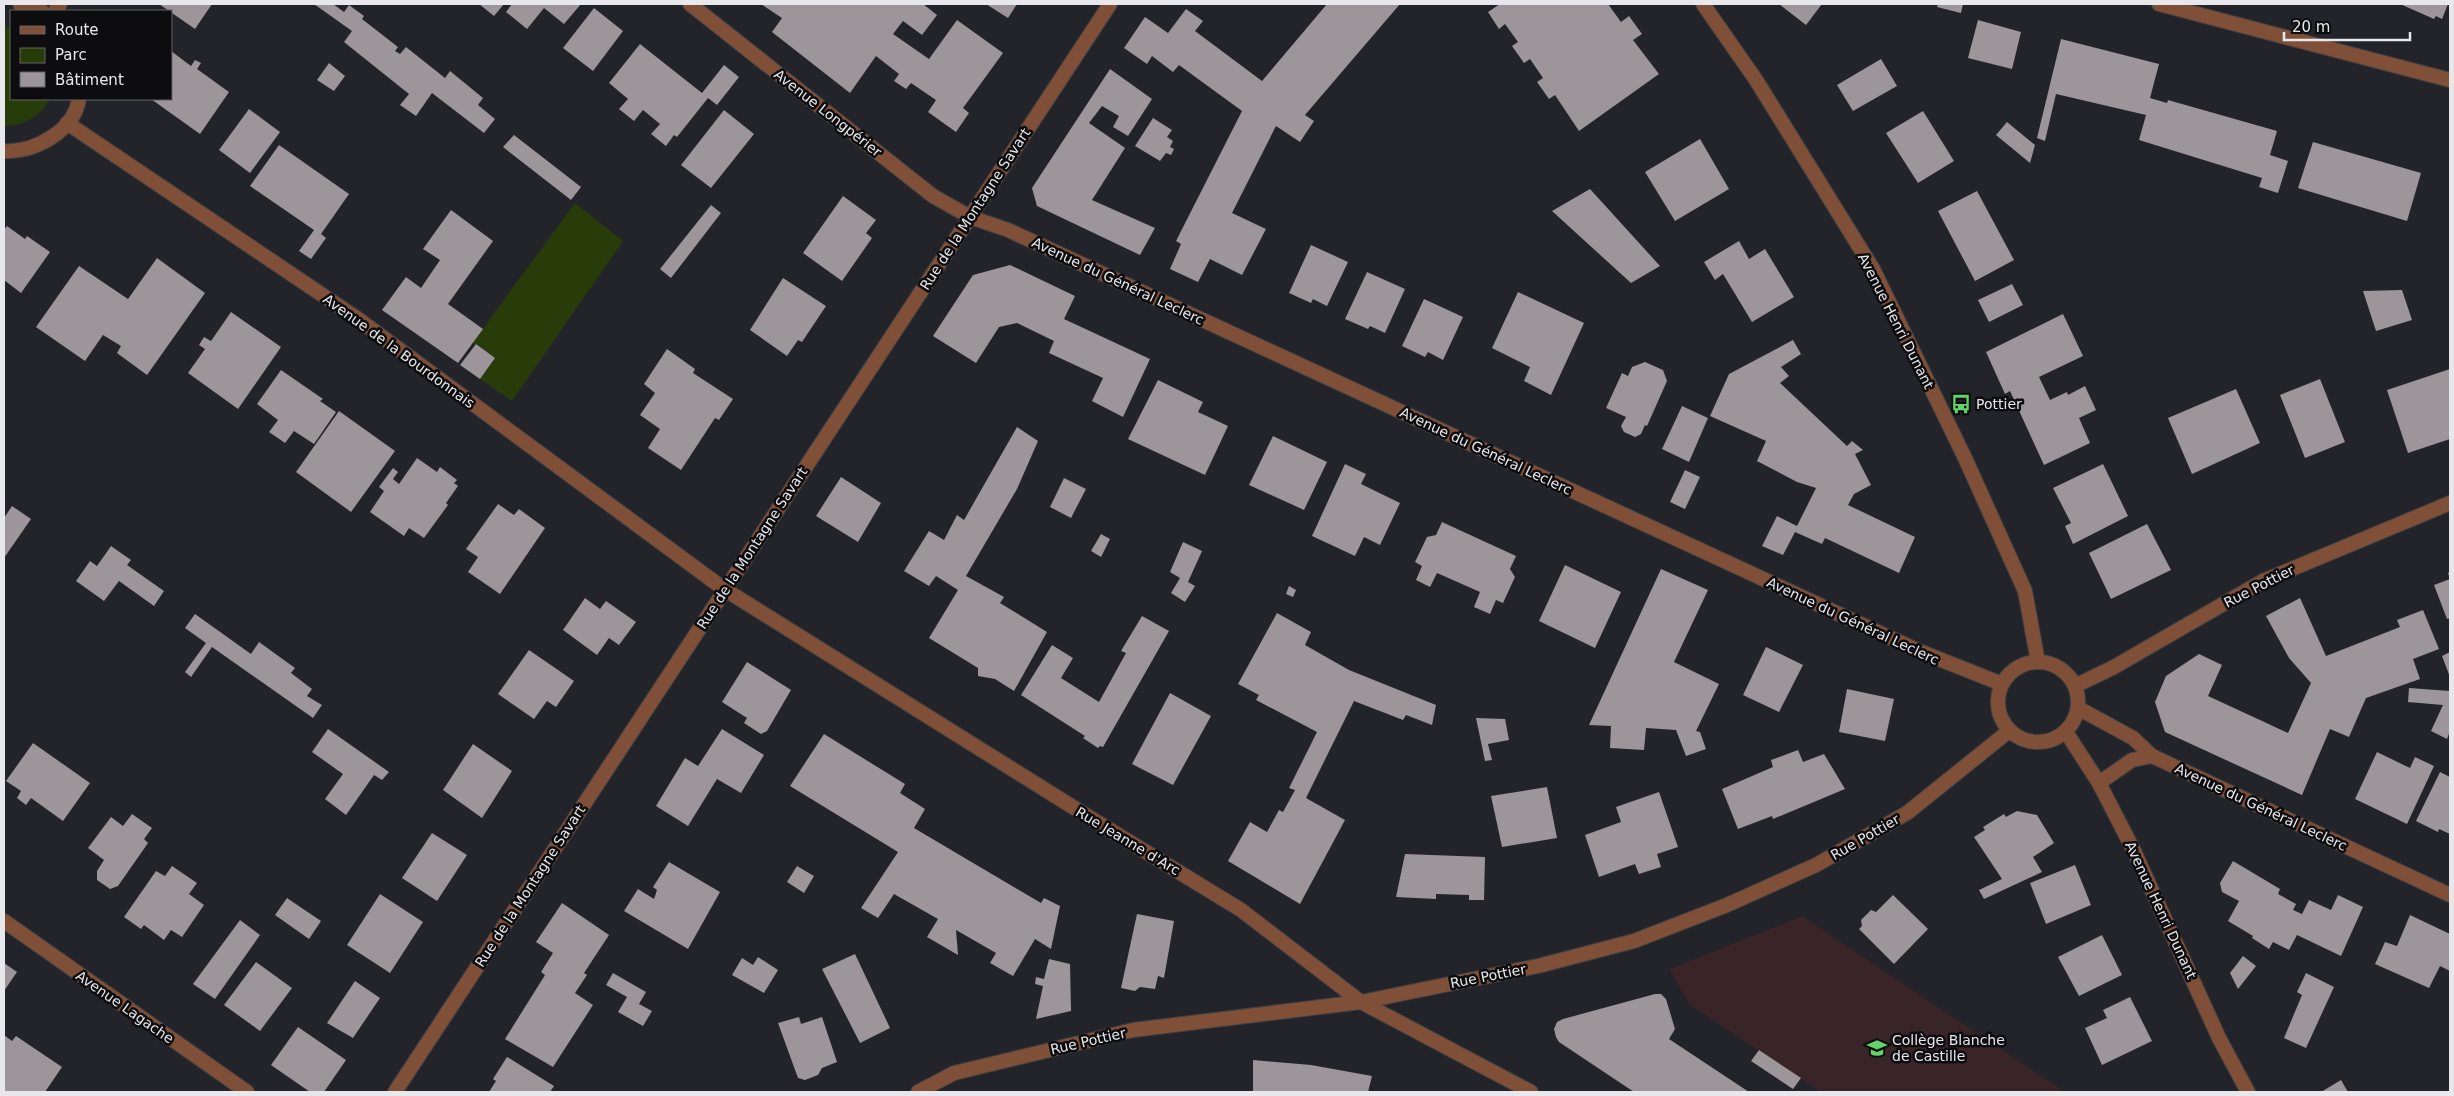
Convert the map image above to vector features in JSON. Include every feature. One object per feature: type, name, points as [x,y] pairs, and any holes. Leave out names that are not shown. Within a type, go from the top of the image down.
[{"type":"street","points":[[20,4],[32,6],[40,10]]},
{"type":"street","name":"Avenue Longpérier","points":[[690,4],[933,196],[970,217]]},
{"type":"street","name":"Rue de la Montagne Savart","points":[[394,1092],[1110,4]]},
{"type":"street","name":"Avenue Henri Dunant","points":[[1703,4],[1756,80],[1873,269],[1965,458],[2024,591],[2038,662]]},
{"type":"street","points":[[2159,4],[2450,80]]},
{"type":"street","points":[[4,152],[29,149],[50,139],[67,123],[79,100]]},
{"type":"street","name":"Avenue de la Bourdonnais","points":[[67,123],[358,319],[724,589]]},
{"type":"street","name":"Avenue du Général Leclerc","points":[[970,217],[1017,234],[1919,651],[2002,684]]},
{"type":"street","name":"Rue Pottier","points":[[2075,686],[2114,667],[2264,581],[2450,503]]},
{"type":"street","name":"Rue Jeanne d'Arc","points":[[724,589],[1241,910],[1361,1002],[1531,1092]]},
{"type":"street","points":[[2038,662],[2053,665],[2066,673],[2075,686],[2078,708],[2066,732],[2048,741],[2027,741],[2009,731],[2000,717],[1998,700],[2002,684],[2008,674],[2017,668],[2038,662]]},
{"type":"street","name":"Avenue du Général Leclerc","points":[[2078,708],[2133,738],[2152,756],[2450,895]]},
{"type":"street","name":"Rue Pottier","points":[[918,1092],[954,1073],[1134,1030],[1361,1002],[1538,966],[1634,941],[1727,905],[1816,865],[1907,813],[2009,731]]},
{"type":"street","name":"Avenue Henri Dunant","points":[[2066,732],[2099,783],[2134,851],[2219,1038],[2248,1092]]},
{"type":"street","points":[[2099,783],[2132,760],[2152,756]]},
{"type":"street","name":"Avenue Lagache","points":[[4,921],[247,1092]]},
{"type":"shaded area","name":"Collège Blanche de Castille","points":[[1802,916],[2065,1092],[1821,1092],[1689,1004],[1670,969]]},
{"type":"green space","points":[[4,27],[10,28],[10,100],[49,100],[41,111],[31,119],[18,124],[4,126]]},
{"type":"green space","points":[[575,203],[623,241],[512,401],[480,379],[495,358],[473,342]]},
{"type":"building","points":[[159,4],[212,4],[195,29],[172,13],[172,10],[168,10]]},
{"type":"building","points":[[314,4],[333,4],[344,12],[349,5],[364,16],[362,19],[398,47],[395,51],[400,54],[406,47],[445,78],[450,71],[483,98],[478,105],[495,119],[484,133],[432,93],[416,116],[400,105],[409,94],[344,42],[352,31]]},
{"type":"building","points":[[479,4],[504,4],[494,16]]},
{"type":"building","points":[[512,4],[581,4],[564,24],[544,8],[527,29],[506,12]]},
{"type":"building","points":[[761,4],[923,4],[937,15],[922,35],[903,21],[893,34],[929,59],[957,20],[1003,53],[963,108],[969,113],[956,132],[928,112],[936,100],[911,83],[906,89],[894,81],[899,74],[876,56],[850,93],[772,32],[782,18]]},
{"type":"building","points":[[986,4],[1017,4],[1008,18]]},
{"type":"building","points":[[1327,4],[1400,4],[1305,115],[1314,121],[1300,142],[1276,126],[1232,213],[1266,229],[1242,275],[1210,259],[1198,282],[1170,269],[1181,244],[1176,241],[1242,111],[1179,65],[1173,72],[1152,56],[1147,64],[1124,48],[1145,17],[1168,33],[1186,9],[1203,21],[1195,31],[1262,81]]},
{"type":"building","points":[[1500,4],[1608,4],[1621,22],[1629,16],[1642,34],[1633,40],[1659,74],[1579,131],[1555,95],[1549,99],[1537,82],[1543,78],[1530,59],[1524,63],[1512,46],[1518,42],[1505,24],[1499,29],[1488,12]]},
{"type":"building","points":[[1779,4],[1822,4],[1806,25]]},
{"type":"building","points":[[1938,4],[1963,4],[1961,13],[1937,7]]},
{"type":"building","points":[[2400,4],[2448,4],[2442,19],[2436,16],[2434,19]]},
{"type":"building","points":[[594,8],[623,31],[593,71],[563,48]]},
{"type":"building","points":[[1978,20],[2021,32],[2012,69],[1968,58]]},
{"type":"building","points":[[2061,39],[2159,64],[2150,98],[2167,103],[2168,100],[2277,131],[2270,155],[2288,161],[2278,193],[2259,187],[2262,178],[2139,140],[2146,115],[2056,94],[2045,141],[2037,138]]},
{"type":"building","points":[[640,44],[702,93],[724,65],[739,77],[717,105],[708,98],[677,137],[674,135],[666,146],[651,134],[660,124],[643,110],[634,121],[619,109],[628,99],[609,83]]},
{"type":"building","points":[[172,52],[191,66],[195,60],[201,63],[197,69],[229,92],[200,134],[152,100],[172,100]]},
{"type":"building","points":[[1881,59],[1897,86],[1853,111],[1837,85]]},
{"type":"building","points":[[329,63],[345,76],[334,91],[317,80]]},
{"type":"building","points":[[1110,69],[1152,99],[1128,136],[1113,127],[1119,116],[1102,106],[1089,123],[1125,148],[1092,200],[1155,228],[1140,255],[1037,206],[1032,188]]},
{"type":"building","points":[[249,109],[280,132],[250,173],[219,150]]},
{"type":"building","points":[[724,110],[754,134],[711,188],[681,165]]},
{"type":"building","points":[[1923,111],[1954,161],[1918,183],[1886,133]]},
{"type":"building","points":[[1153,118],[1172,130],[1167,137],[1173,141],[1170,147],[1174,149],[1171,155],[1166,153],[1160,161],[1135,146]]},
{"type":"building","points":[[2007,122],[2035,145],[2030,163],[1996,135]]},
{"type":"building","points":[[514,135],[581,187],[571,200],[503,147]]},
{"type":"building","points":[[1700,139],[1729,189],[1675,221],[1645,172]]},
{"type":"building","points":[[2313,142],[2421,173],[2407,221],[2298,188]]},
{"type":"building","points":[[279,145],[349,194],[321,234],[326,238],[311,259],[299,251],[314,230],[250,186]]},
{"type":"building","points":[[1590,189],[1660,266],[1631,283],[1552,211]]},
{"type":"building","points":[[1977,191],[2014,260],[1975,281],[1938,211]]},
{"type":"building","points":[[843,196],[876,220],[866,233],[872,238],[842,281],[803,253]]},
{"type":"building","points":[[711,205],[721,213],[671,278],[660,269]]},
{"type":"building","points":[[451,210],[493,241],[448,304],[483,329],[458,363],[382,310],[406,277],[421,288],[440,260],[423,249]]},
{"type":"building","points":[[7,226],[25,239],[27,236],[50,252],[21,293],[4,280],[4,230]]},
{"type":"building","points":[[1739,241],[1749,259],[1765,249],[1794,297],[1752,322],[1723,274],[1715,280],[1704,262]]},
{"type":"building","points":[[1311,245],[1348,262],[1327,306],[1313,299],[1311,303],[1289,293]]},
{"type":"building","points":[[157,258],[205,293],[147,375],[117,353],[121,346],[103,335],[85,361],[36,327],[79,266],[128,299]]},
{"type":"building","points":[[1010,265],[1075,296],[1064,319],[1150,359],[1123,417],[1092,401],[1103,378],[1049,353],[1054,341],[1017,323],[999,327],[976,363],[933,336],[973,275]]},
{"type":"building","points":[[1367,272],[1405,289],[1385,333],[1370,326],[1368,329],[1345,319]]},
{"type":"building","points":[[783,278],[826,306],[802,342],[798,340],[787,356],[750,330]]},
{"type":"building","points":[[2012,284],[2023,305],[1989,322],[1978,300]]},
{"type":"building","points":[[2402,290],[2412,320],[2376,331],[2363,291]]},
{"type":"building","points":[[1518,292],[1584,323],[1551,395],[1524,381],[1530,367],[1492,348]]},
{"type":"building","points":[[1424,299],[1463,317],[1443,360],[1428,352],[1425,357],[1402,346]]},
{"type":"building","points":[[231,312],[281,347],[238,409],[188,373],[205,349],[199,345],[204,337],[211,341]]},
{"type":"building","points":[[2063,314],[2083,356],[2039,377],[2050,400],[2067,392],[2068,395],[2085,386],[2096,410],[2079,418],[2090,443],[2044,465],[2010,391],[2005,394],[1986,352]]},
{"type":"building","points":[[1793,340],[1801,354],[1781,367],[1789,376],[1780,383],[1847,446],[1852,441],[1863,450],[1855,454],[1871,485],[1854,494],[1848,505],[1915,537],[1899,573],[1825,538],[1822,544],[1795,532],[1783,555],[1762,546],[1777,516],[1797,526],[1816,488],[1797,482],[1757,461],[1766,441],[1710,416],[1729,374]]},
{"type":"building","points":[[476,344],[495,358],[480,379],[460,365]]},
{"type":"building","points":[[667,349],[695,369],[693,373],[733,399],[719,420],[715,418],[681,470],[648,448],[660,429],[640,415],[655,393],[644,384]]},
{"type":"building","points":[[1645,362],[1663,370],[1667,381],[1647,426],[1645,425],[1641,434],[1635,437],[1624,432],[1621,426],[1626,417],[1606,408],[1622,373],[1628,376],[1632,367]]},
{"type":"building","points":[[2450,369],[2450,439],[2408,453],[2387,390]]},
{"type":"building","points":[[281,370],[323,399],[320,401],[336,412],[314,444],[294,431],[285,443],[269,432],[278,420],[257,404]]},
{"type":"building","points":[[2320,379],[2345,442],[2305,458],[2280,395]]},
{"type":"building","points":[[1158,380],[1203,402],[1198,412],[1228,426],[1205,475],[1128,439]]},
{"type":"building","points":[[2236,389],[2260,443],[2192,474],[2168,418]]},
{"type":"building","points":[[1682,406],[1708,418],[1689,462],[1662,449]]},
{"type":"building","points":[[339,411],[395,451],[351,512],[296,472]]},
{"type":"building","points":[[1017,427],[1038,441],[1017,489],[966,576],[1004,597],[1000,603],[1047,632],[1014,691],[995,679],[978,676],[978,668],[929,638],[958,590],[936,576],[929,586],[904,571],[929,531],[944,540],[957,515],[964,520]]},
{"type":"building","points":[[1273,436],[1327,462],[1304,510],[1249,485]]},
{"type":"building","points":[[417,458],[437,472],[440,467],[457,480],[454,483],[458,486],[446,503],[448,505],[424,538],[409,528],[404,536],[370,512],[384,491],[379,487],[393,468],[398,472],[393,479],[399,484]]},
{"type":"building","points":[[1345,464],[1366,474],[1361,484],[1400,503],[1380,545],[1364,537],[1355,556],[1312,536]]},
{"type":"building","points":[[2103,464],[2128,516],[2073,544],[2065,526],[2071,523],[2053,488]]},
{"type":"building","points":[[1685,470],[1700,477],[1685,509],[1670,502]]},
{"type":"building","points":[[841,477],[881,503],[858,542],[816,516]]},
{"type":"building","points":[[1064,478],[1086,489],[1071,518],[1050,507]]},
{"type":"building","points":[[498,504],[514,515],[519,509],[545,528],[500,594],[468,572],[478,557],[466,549]]},
{"type":"building","points":[[12,506],[31,519],[4,558],[4,518]]},
{"type":"building","points":[[1442,522],[1516,556],[1510,569],[1515,577],[1503,603],[1496,600],[1490,614],[1474,607],[1480,592],[1437,573],[1430,587],[1416,580],[1422,566],[1415,562],[1427,537],[1436,535]]},
{"type":"building","points":[[2147,524],[2171,570],[2111,599],[2089,553]]},
{"type":"building","points":[[1101,534],[1110,539],[1101,557],[1091,551]]},
{"type":"building","points":[[1183,542],[1202,551],[1188,582],[1195,586],[1185,602],[1171,593],[1180,578],[1170,572]]},
{"type":"building","points":[[111,546],[131,560],[127,565],[164,591],[154,606],[119,581],[104,601],[76,581],[90,561],[97,566]]},
{"type":"building","points":[[1565,565],[1621,592],[1595,648],[1539,621]]},
{"type":"building","points":[[1661,569],[1708,590],[1674,662],[1719,684],[1696,731],[1700,732],[1706,749],[1686,756],[1676,730],[1646,728],[1644,750],[1610,748],[1611,726],[1589,725]]},
{"type":"building","points":[[2450,579],[2450,618],[2447,619],[2434,585]]},
{"type":"building","points":[[1289,586],[1296,590],[1293,597],[1286,594]]},
{"type":"building","points":[[585,598],[600,609],[606,601],[636,622],[619,645],[609,638],[597,655],[563,630]]},
{"type":"building","points":[[2300,598],[2326,656],[2400,627],[2397,620],[2423,610],[2439,649],[2413,659],[2420,679],[2366,698],[2349,737],[2330,729],[2302,795],[2165,732],[2155,702],[2166,676],[2199,654],[2222,665],[2208,696],[2288,733],[2311,683],[2289,658],[2266,616]]},
{"type":"building","points":[[1277,613],[1311,632],[1305,645],[1349,670],[1436,705],[1432,725],[1406,715],[1403,720],[1354,701],[1306,798],[1345,820],[1300,904],[1228,861],[1250,822],[1267,832],[1279,810],[1283,812],[1295,790],[1289,788],[1317,732],[1256,700],[1259,695],[1238,684]]},
{"type":"building","points":[[195,614],[251,654],[259,642],[295,668],[291,673],[312,689],[307,696],[322,705],[313,718],[212,647],[191,677],[185,672],[206,643],[185,628]]},
{"type":"building","points":[[1142,616],[1169,631],[1103,747],[1100,746],[1098,748],[1083,738],[1085,736],[1021,695],[1052,645],[1073,658],[1061,678],[1099,702],[1126,653],[1121,651]]},
{"type":"building","points":[[1766,647],[1803,665],[1779,712],[1743,695]]},
{"type":"building","points":[[529,650],[574,681],[556,707],[547,701],[534,719],[498,694]]},
{"type":"building","points":[[2450,652],[2450,677],[2442,656]]},
{"type":"building","points":[[747,662],[791,690],[767,731],[761,734],[744,723],[747,718],[722,702]]},
{"type":"building","points":[[2409,688],[2450,691],[2450,731],[2447,739],[2431,731],[2443,705],[2408,702]]},
{"type":"building","points":[[1847,689],[1894,699],[1885,741],[1839,732]]},
{"type":"building","points":[[1170,693],[1211,716],[1173,785],[1132,764]]},
{"type":"building","points":[[1476,718],[1505,719],[1509,740],[1488,744],[1492,760],[1485,761]]},
{"type":"building","points":[[328,729],[389,772],[382,780],[374,775],[346,815],[325,799],[343,774],[312,752]]},
{"type":"building","points":[[722,729],[764,755],[741,793],[717,779],[688,826],[656,806],[685,758],[698,766]]},
{"type":"building","points":[[824,734],[905,784],[900,793],[925,809],[914,828],[1041,903],[1044,898],[1060,906],[1051,949],[1035,939],[1013,976],[990,963],[996,953],[956,930],[958,955],[927,937],[938,919],[894,894],[878,918],[861,908],[898,852],[790,786]]},
{"type":"building","points":[[33,743],[90,783],[63,821],[31,798],[26,805],[17,798],[21,791],[6,781]]},
{"type":"building","points":[[473,744],[512,771],[482,818],[443,790]]},
{"type":"building","points":[[1798,750],[1803,762],[1824,754],[1845,789],[1773,819],[1772,816],[1738,829],[1722,789],[1773,767],[1771,760]]},
{"type":"building","points":[[2377,752],[2410,768],[2415,757],[2434,766],[2407,824],[2355,799]]},
{"type":"building","points":[[2440,772],[2450,777],[2450,834],[2439,829],[2438,832],[2416,821]]},
{"type":"building","points":[[1547,787],[1557,838],[1502,847],[1491,796]]},
{"type":"building","points":[[1659,792],[1678,847],[1657,854],[1661,867],[1639,874],[1635,864],[1599,877],[1585,835],[1621,822],[1616,807]]},
{"type":"building","points":[[2017,811],[2037,815],[2054,843],[2033,857],[2042,872],[1984,899],[1979,890],[2002,879],[1974,837],[1985,830],[1983,827],[2004,814],[2006,817]]},
{"type":"building","points":[[132,814],[152,828],[144,839],[148,843],[118,886],[110,889],[97,880],[97,871],[104,860],[88,848],[111,817],[123,826]]},
{"type":"building","points":[[432,833],[467,855],[437,901],[402,878]]},
{"type":"building","points":[[1405,854],[1485,857],[1484,900],[1469,900],[1469,895],[1436,894],[1436,899],[1396,897]]},
{"type":"building","points":[[2233,861],[2280,889],[2278,894],[2296,904],[2293,910],[2302,914],[2309,900],[2331,910],[2338,895],[2363,907],[2341,956],[2297,935],[2289,950],[2273,942],[2269,949],[2252,938],[2253,936],[2228,921],[2239,901],[2222,892],[2220,883]]},
{"type":"building","points":[[669,862],[720,892],[688,949],[624,911],[638,889],[654,899],[657,890],[653,887]]},
{"type":"building","points":[[2075,865],[2091,905],[2046,924],[2030,883]]},
{"type":"building","points":[[172,866],[197,883],[189,894],[204,905],[182,937],[171,930],[164,940],[144,925],[141,929],[124,917],[156,871],[165,876]]},
{"type":"building","points":[[797,866],[814,876],[804,893],[787,882]]},
{"type":"building","points":[[380,894],[423,922],[390,973],[347,945]]},
{"type":"building","points":[[1893,895],[1928,929],[1894,964],[1859,929],[1862,926],[1861,920],[1871,910],[1876,912]]},
{"type":"building","points":[[287,898],[321,921],[309,939],[275,915]]},
{"type":"building","points":[[562,903],[609,935],[584,973],[587,975],[575,993],[593,1005],[553,1067],[505,1039],[545,975],[541,972],[553,953],[536,942]]},
{"type":"building","points":[[1137,914],[1174,921],[1164,978],[1158,976],[1155,989],[1140,987],[1135,991],[1121,988]]},
{"type":"building","points":[[2410,915],[2450,934],[2450,971],[2440,966],[2429,988],[2375,964],[2385,942],[2397,946]]},
{"type":"building","points":[[240,920],[260,935],[215,999],[193,984]]},
{"type":"building","points":[[2102,935],[2122,975],[2079,996],[2058,957]]},
{"type":"building","points":[[855,954],[890,1028],[860,1043],[822,969]]},
{"type":"building","points":[[2243,956],[2256,966],[2238,989],[2230,973]]},
{"type":"building","points":[[758,957],[778,970],[764,993],[732,975],[742,958],[753,965]]},
{"type":"building","points":[[1049,959],[1070,964],[1071,1011],[1036,1019],[1043,986],[1035,984],[1036,977],[1044,979]]},
{"type":"building","points":[[256,962],[292,988],[260,1031],[224,1005]]},
{"type":"building","points":[[4,963],[17,972],[4,991]]},
{"type":"building","points":[[613,973],[646,992],[639,1004],[652,1011],[643,1026],[618,1012],[627,997],[606,985]]},
{"type":"building","points":[[2306,973],[2334,987],[2306,1048],[2284,1038],[2302,995],[2297,992]]},
{"type":"building","points":[[355,981],[380,998],[353,1038],[327,1023]]},
{"type":"building","points":[[1661,994],[1666,999],[1675,1029],[1669,1039],[1749,1092],[1634,1092],[1559,1042],[1556,1037],[1554,1029],[1557,1022],[1563,1019]]},
{"type":"building","points":[[2130,997],[2152,1041],[2102,1065],[2085,1028],[2107,1018],[2103,1010]]},
{"type":"building","points":[[799,1017],[801,1024],[822,1017],[837,1062],[822,1068],[818,1075],[805,1080],[798,1078],[778,1023]]},
{"type":"building","points":[[298,1027],[346,1060],[324,1092],[310,1092],[271,1065]]},
{"type":"building","points":[[4,1035],[12,1041],[16,1036],[62,1067],[45,1092],[4,1092]]},
{"type":"building","points":[[1759,1050],[1801,1078],[1793,1089],[1751,1061]]},
{"type":"building","points":[[507,1057],[554,1086],[550,1092],[489,1092],[496,1081],[493,1079]]},
{"type":"building","points":[[1253,1060],[1311,1065],[1372,1076],[1368,1092],[1253,1092]]},
{"type":"building","points":[[2341,1080],[2348,1092],[2321,1092]]},
{"type":"place","name":"Pottier","points":[[1961,404]]},
{"type":"place","name":"Collège Blanche de Castille","points":[[1877,1048]]}]
